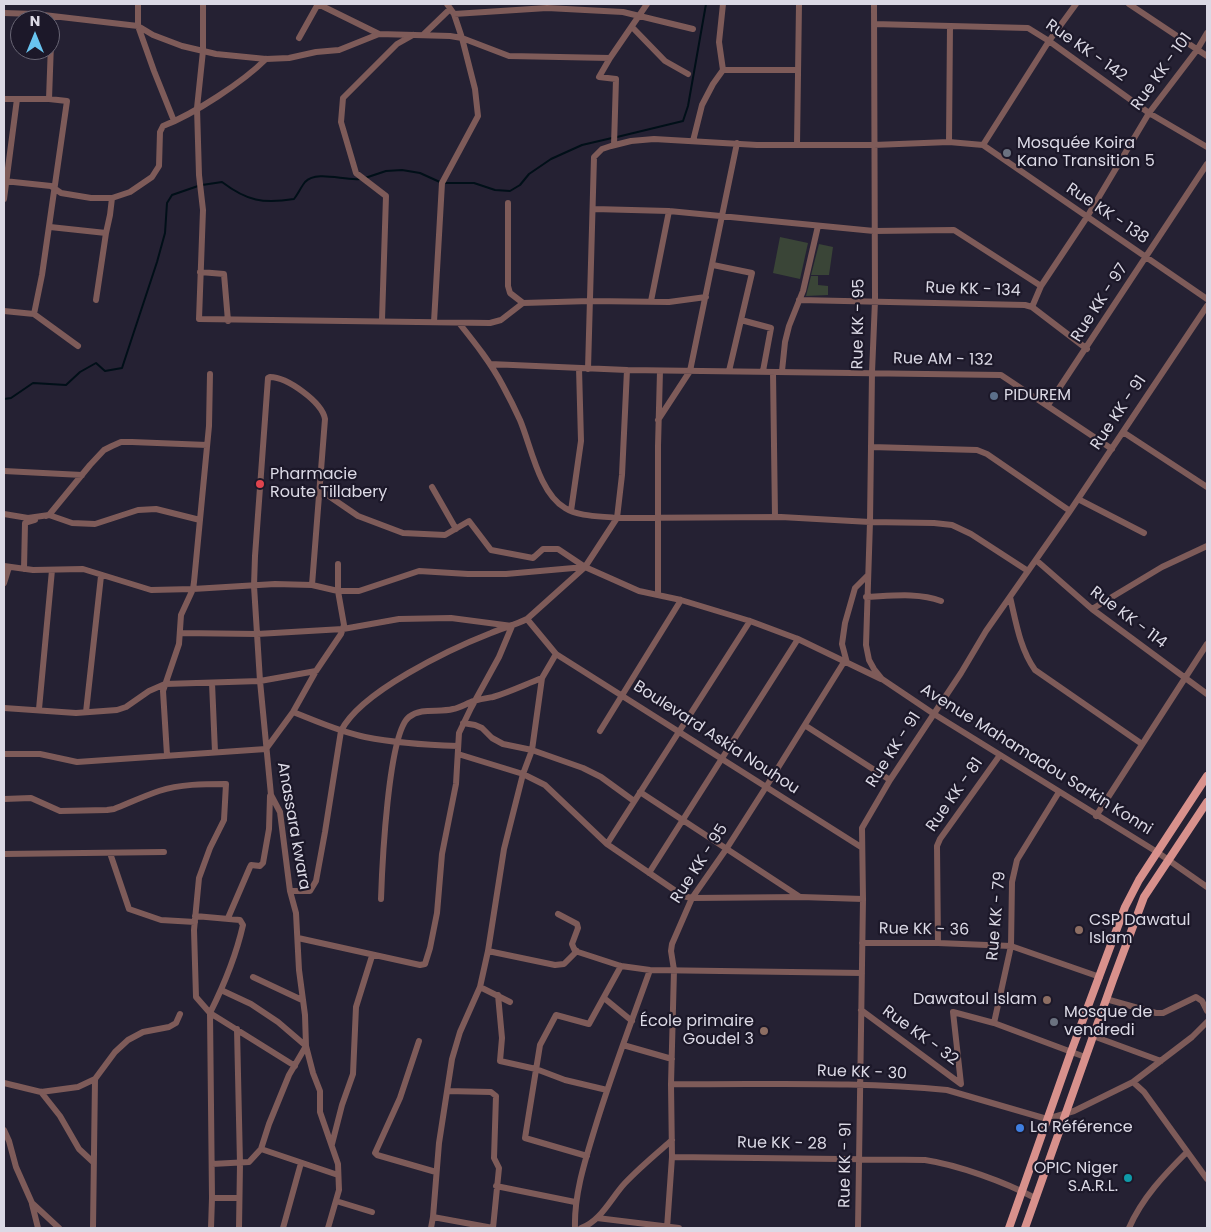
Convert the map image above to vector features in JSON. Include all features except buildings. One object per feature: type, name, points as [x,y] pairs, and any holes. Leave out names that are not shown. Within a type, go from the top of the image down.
[{"type":"main road","points":[[1010,1228],[1071,1052],[1132,890],[1207,776]]},
{"type":"main road","points":[[1025,1228],[1064,1114],[1144,897],[1207,802]]},
{"type":"street","points":[[138,4],[138,26],[174,122]]},
{"type":"street","points":[[203,4],[203,51],[198,108],[199,176],[203,202],[199,319],[228,321],[382,320],[490,323],[501,320],[523,303],[590,301],[680,302],[706,297]]},
{"type":"street","points":[[299,38],[318,4],[379,34]]},
{"type":"street","points":[[614,145],[616,79],[599,77],[647,4]]},
{"type":"street","points":[[693,141],[702,105],[723,70],[719,42],[723,4]]},
{"type":"street","points":[[797,145],[799,4]]},
{"type":"street","name":"Rue KK - 95","points":[[866,645],[875,301],[874,4]]},
{"type":"street","points":[[588,368],[594,157],[602,149],[631,141],[654,139],[797,145],[874,145],[949,142],[983,145],[1049,41],[1076,4]]},
{"type":"street","points":[[1129,4],[1207,56]]},
{"type":"street","points":[[423,35],[450,9],[591,7],[623,12],[693,29]]},
{"type":"street","points":[[434,322],[442,183],[478,116],[475,89],[462,38],[450,9]]},
{"type":"street","points":[[60,17],[138,26],[153,35],[182,46],[203,51],[266,59],[289,58],[316,52],[339,50],[379,34],[414,34],[462,38],[509,56],[610,58]]},
{"type":"street","name":"Rue KK - 142","points":[[874,24],[1020,27],[1034,31],[1149,113],[1207,147]]},
{"type":"street","points":[[949,142],[950,26]]},
{"type":"street","points":[[632,27],[664,61],[688,74]]},
{"type":"street","name":"Rue KK - 101","points":[[1032,307],[1042,286],[1087,218],[1149,113],[1197,50],[1207,32]]},
{"type":"street","points":[[382,320],[386,196],[356,172],[342,122],[343,98],[398,44],[414,34]]},
{"type":"street","points":[[5,181],[51,186],[61,193],[91,198],[112,198],[130,192],[152,177],[159,166],[160,132],[163,126],[198,108],[254,70],[266,59]]},
{"type":"street","points":[[48,99],[50,60]]},
{"type":"street","points":[[723,70],[798,70]]},
{"type":"street","points":[[4,99],[67,101],[50,227],[34,314]]},
{"type":"street","points":[[4,199],[17,99]]},
{"type":"street","points":[[658,420],[690,371],[713,265],[736,143]]},
{"type":"street","name":"Rue KK - 138","points":[[983,145],[1207,300]]},
{"type":"street","name":"Rue KK - 97","points":[[1048,405],[1087,349],[1207,164]]},
{"type":"street","points":[[96,300],[112,198]]},
{"type":"street","points":[[508,203],[508,286],[510,293],[523,303]]},
{"type":"street","points":[[594,209],[669,211],[874,231],[954,230],[1042,286]]},
{"type":"street","points":[[651,302],[669,211]]},
{"type":"street","points":[[782,372],[785,342],[806,278],[818,226]]},
{"type":"street","points":[[50,227],[106,234]]},
{"type":"street","points":[[713,265],[752,273],[729,371]]},
{"type":"street","points":[[200,272],[224,274],[228,321]]},
{"type":"street","name":"Rue KK - 134","points":[[799,300],[1019,304],[1032,307],[1087,349]]},
{"type":"street","name":"Rue KK - 91","points":[[858,1228],[862,1010],[862,828],[890,780],[986,631],[1070,511],[1207,306]]},
{"type":"street","points":[[4,311],[34,314],[78,346]]},
{"type":"street","points":[[741,320],[770,328],[763,371]]},
{"type":"street","points":[[459,323],[490,364],[520,421],[529,451],[549,491],[560,504],[571,511],[578,514],[617,518],[775,518],[934,523],[952,526],[971,534],[1028,571]]},
{"type":"street","name":"Rue AM - 132","points":[[490,364],[660,371],[1001,375],[1112,449]]},
{"type":"street","points":[[571,511],[581,440],[579,368]]},
{"type":"street","points":[[290,891],[310,891],[316,881],[341,731],[346,721],[375,694],[390,684],[476,639],[527,619],[585,567],[617,518],[622,483],[626,370]]},
{"type":"street","points":[[658,595],[657,519],[660,371]]},
{"type":"street","points":[[773,372],[775,518]]},
{"type":"street","points":[[167,755],[163,691],[176,655],[181,615],[193,589],[207,445],[210,374]]},
{"type":"street","points":[[4,754],[40,754],[77,762],[266,748],[254,586],[254,556],[267,388],[268,378],[270,377],[281,378],[289,382],[317,404],[324,413],[312,585]]},
{"type":"street","points":[[1123,432],[1207,487]]},
{"type":"street","points":[[24,569],[25,523],[49,515],[104,450],[121,442],[207,445]]},
{"type":"street","points":[[871,447],[977,450],[987,454],[1070,511]]},
{"type":"street","points":[[4,471],[82,475]]},
{"type":"street","points":[[432,486],[456,529]]},
{"type":"street","points":[[320,490],[358,516],[403,534],[445,535],[469,521],[491,550],[533,558],[543,549],[558,548],[585,567],[639,590],[681,600],[750,621],[798,639],[882,679]]},
{"type":"street","points":[[1078,499],[1144,533]]},
{"type":"street","points":[[4,514],[28,518],[49,515],[72,523],[95,524],[138,510],[156,509],[200,520]]},
{"type":"street","points":[[1092,609],[1162,567],[1207,546]]},
{"type":"street","name":"Rue KK - 114","points":[[1036,560],[1092,609],[1207,694]]},
{"type":"street","points":[[338,564],[338,591],[343,629]]},
{"type":"street","points":[[4,583],[6,567],[52,570],[83,569],[151,590],[275,584],[312,585],[338,591],[358,591],[419,571],[506,574],[585,567]]},
{"type":"street","points":[[39,709],[52,570]]},
{"type":"street","points":[[845,663],[842,644],[855,588],[868,575]]},
{"type":"street","points":[[86,712],[101,576]]},
{"type":"street","points":[[866,597],[916,596],[934,598],[941,601]]},
{"type":"street","points":[[1010,597],[1023,649],[1035,670],[1142,744]]},
{"type":"street","points":[[600,731],[681,600]]},
{"type":"street","points":[[180,632],[257,634],[343,629],[399,619],[442,618],[512,626]]},
{"type":"street","name":"Boulevard Askia Nouhou","points":[[527,619],[556,654],[861,847]]},
{"type":"street","points":[[607,844],[750,621]]},
{"type":"street","points":[[298,938],[372,956],[420,965],[423,965],[426,961],[437,913],[442,854],[456,784],[459,733],[506,644],[512,626]]},
{"type":"street","name":"Anassara kwara","points":[[328,1228],[339,1190],[338,1164],[320,1112],[320,1090],[313,1073],[306,1046],[296,913],[290,891],[280,812],[270,794],[266,748],[292,712],[343,629]]},
{"type":"street","points":[[649,873],[798,639]]},
{"type":"street","points":[[1096,816],[1207,644]]},
{"type":"street","name":"Avenue Mahamadou Sarkin Konni","points":[[866,645],[872,664],[882,679],[1096,816],[1168,859],[1207,887]]},
{"type":"street","points":[[430,1228],[433,1216],[439,1143],[452,1060],[460,1032],[480,987],[488,951],[504,849],[532,750],[542,678],[556,654]]},
{"type":"street","name":"Rue KK - 95","points":[[667,1228],[672,1156],[671,1084],[674,970],[672,944],[692,898],[727,848],[845,663]]},
{"type":"street","points":[[4,708],[86,712],[117,710],[126,707],[149,691],[164,684],[260,681],[316,671]]},
{"type":"street","points":[[381,899],[386,807],[396,741],[408,717],[434,709],[452,710],[542,678]]},
{"type":"street","points":[[212,683],[216,752]]},
{"type":"street","points":[[292,712],[341,731],[366,737],[428,745],[458,746]]},
{"type":"street","points":[[463,723],[482,728],[492,738],[503,744],[532,750],[583,768],[601,777],[634,801]]},
{"type":"street","points":[[806,726],[890,780]]},
{"type":"street","points":[[458,754],[524,774],[551,789],[607,844],[675,891],[692,898],[863,899]]},
{"type":"street","name":"Rue KK - 81","points":[[938,943],[937,846],[940,839],[1000,755]]},
{"type":"street","points":[[4,799],[31,798],[60,811],[114,810],[165,790],[201,784],[226,784],[224,820],[200,874],[195,919],[196,997],[210,1014],[295,1066]]},
{"type":"street","points":[[640,792],[801,898]]},
{"type":"street","name":"Rue KK - 79","points":[[994,1023],[1011,946],[1012,882],[1017,860],[1059,792]]},
{"type":"street","points":[[228,918],[250,867],[263,864],[269,829],[270,794]]},
{"type":"street","points":[[110,852],[129,909],[161,920],[228,918],[240,920],[242,925],[239,942],[222,990],[210,1014],[211,1228]]},
{"type":"street","points":[[4,854],[164,852]]},
{"type":"street","points":[[558,914],[577,924],[578,928],[572,948],[621,966],[650,970],[862,974]]},
{"type":"street","name":"Rue KK - 36","points":[[862,944],[938,943],[1011,946],[1100,977]]},
{"type":"street","points":[[488,951],[555,965],[564,964],[577,951]]},
{"type":"street","points":[[332,1145],[342,1105],[353,1074],[356,1007],[372,956]]},
{"type":"street","points":[[587,1156],[526,1138],[536,1069],[541,1042],[554,1016],[558,1014],[589,1024],[621,966]]},
{"type":"street","points":[[575,1228],[575,1202],[587,1156],[607,1090],[650,970]]},
{"type":"street","points":[[253,977],[302,1000]]},
{"type":"street","points":[[480,987],[510,1002]]},
{"type":"street","points":[[212,1164],[240,1164],[251,1161],[261,1149],[269,1124],[306,1046],[278,1022],[251,1004],[222,990]]},
{"type":"street","points":[[498,995],[502,1038],[500,1060],[536,1069],[565,1080],[607,1090]]},
{"type":"street","points":[[1106,999],[1156,1013],[1163,1013],[1194,997],[1198,997],[1207,1011]]},
{"type":"street","points":[[604,998],[632,1021]]},
{"type":"street","name":"Rue KK - 32","points":[[862,1010],[961,1084],[953,1012],[994,1023],[1085,1057]]},
{"type":"street","points":[[4,1083],[41,1092],[78,1087],[95,1078],[115,1052],[128,1040],[143,1032],[169,1028],[176,1023],[180,1014]]},
{"type":"street","points":[[1047,1119],[1064,1114],[1133,1082],[1192,1037],[1207,1022]]},
{"type":"street","points":[[237,1029],[240,1164],[239,1228]]},
{"type":"street","points":[[1093,1036],[1161,1061]]},
{"type":"street","points":[[418,1041],[400,1098],[376,1153],[377,1155],[436,1172]]},
{"type":"street","points":[[623,1045],[672,1060]]},
{"type":"street","points":[[93,1228],[95,1078]]},
{"type":"street","points":[[1133,1082],[1144,1092],[1207,1179]]},
{"type":"street","name":"Rue KK - 30","points":[[671,1084],[861,1086],[947,1090],[1047,1119]]},
{"type":"street","points":[[433,1216],[493,1228],[499,1168],[494,1158],[496,1096],[491,1092],[447,1091]]},
{"type":"street","points":[[41,1092],[60,1116],[79,1149],[93,1162]]},
{"type":"street","points":[[4,1130],[16,1167],[32,1203],[38,1228]]},
{"type":"street","points":[[582,1228],[590,1225],[598,1218],[614,1194],[672,1140]]},
{"type":"street","points":[[261,1149],[338,1175]]},
{"type":"street","points":[[1129,1228],[1136,1211],[1152,1189],[1186,1152]]},
{"type":"street","name":"Rue KK - 28","points":[[672,1156],[925,1160],[957,1167],[1022,1191],[1035,1198]]},
{"type":"street","points":[[283,1228],[301,1163]]},
{"type":"street","points":[[496,1186],[575,1202]]},
{"type":"street","points":[[212,1198],[239,1198]]},
{"type":"street","points":[[336,1202],[372,1212]]},
{"type":"street","points":[[32,1203],[59,1228]]},
{"type":"street","points":[[598,1218],[679,1228]]},
{"type":"green space","points":[[780,237],[808,243],[800,279],[773,273]]},
{"type":"green space","points":[[819,244],[833,247],[829,275],[811,275]]},
{"type":"green space","points":[[811,276],[818,276],[818,285],[828,286],[828,295],[806,296]]},
{"type":"waterway","points":[[617,137],[683,121],[688,106],[706,4]]},
{"type":"waterway","points":[[365,178],[386,171],[402,170],[420,173],[442,183],[474,183],[495,190],[510,191],[520,185],[529,174],[551,159],[582,145],[612,138]]},
{"type":"waterway","points":[[202,185],[222,182],[239,193],[256,200],[273,201],[294,199],[305,182],[316,177],[360,179]]},
{"type":"waterway","points":[[4,399],[11,398],[33,383],[66,385],[80,372],[96,363],[105,371],[122,368],[165,233],[167,203],[172,195],[198,186]]},
{"type":"place","name":"Mosquée Koira Kano Transition 5","points":[[1007,153]]},
{"type":"place","name":"PIDUREM","points":[[994,396]]},
{"type":"place","name":"Pharmacie Route Tillabery","points":[[260,484]]},
{"type":"place","name":"CSP Dawatul Islam","points":[[1079,930]]},
{"type":"place","name":"Dawatoul Islam","points":[[1047,1000]]},
{"type":"place","name":"Mosque de vendredi","points":[[1054,1022]]},
{"type":"place","name":"École primaire Goudel 3","points":[[764,1031]]},
{"type":"place","name":"La Référence","points":[[1020,1128]]},
{"type":"place","name":"OPIC Niger S.A.R.L.","points":[[1128,1178]]}]
